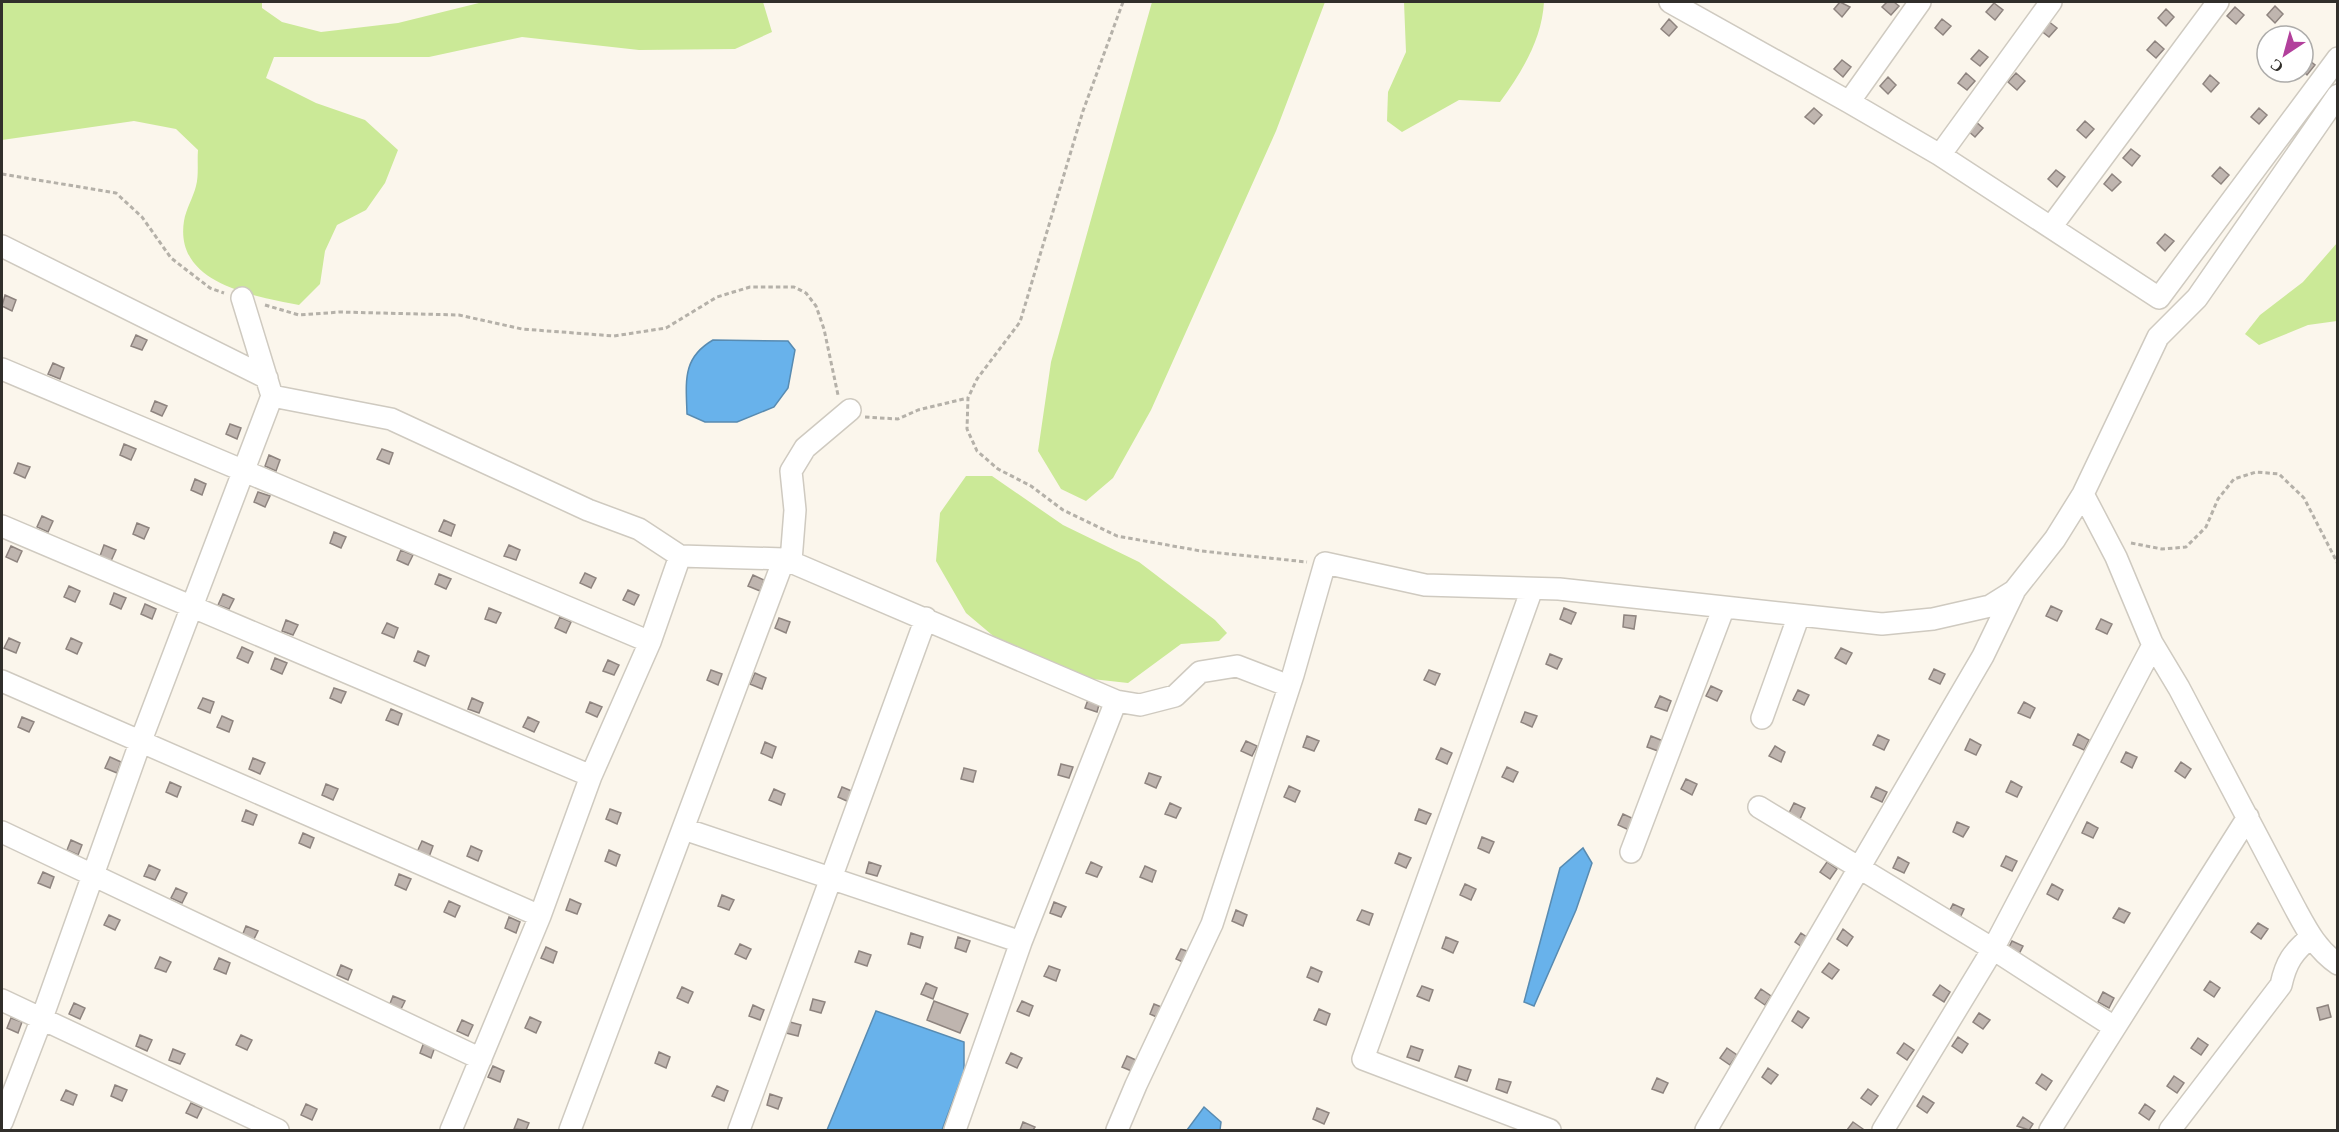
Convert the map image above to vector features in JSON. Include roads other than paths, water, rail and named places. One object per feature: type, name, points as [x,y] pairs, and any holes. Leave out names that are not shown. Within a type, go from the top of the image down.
[{"type":"street","points":[[1670,2],[1849,102],[1940,156],[2159,298],[2337,58]]},
{"type":"street","points":[[1849,102],[1920,2]]},
{"type":"street","points":[[1940,156],[2051,2]]},
{"type":"street","points":[[2051,227],[2218,2]]},
{"type":"street","points":[[1706,1131],[1983,656],[2014,591],[2055,539],[2083,494],[2158,337],[2197,298],[2337,95]]},
{"type":"street","points":[[2,246],[270,387],[391,419],[588,510],[639,529],[680,556],[788,560],[1116,700],[1140,705],[1175,696],[1200,672],[1238,666],[1289,686]]},
{"type":"street","points":[[2,1122],[42,1018],[91,875],[140,743],[245,470],[270,387],[242,298]]},
{"type":"street","points":[[2,369],[650,642]]},
{"type":"street","points":[[570,1131],[788,560],[795,510],[791,471],[806,448],[850,410]]},
{"type":"street","points":[[2083,494],[2106,538],[2153,645],[2311,937],[2326,956],[2337,964]]},
{"type":"street","points":[[2,526],[591,776]]},
{"type":"street","points":[[451,1131],[540,916],[591,776],[650,642],[680,556]]},
{"type":"street","points":[[1117,1131],[1136,1085],[1212,924],[1289,686],[1325,563],[1425,585],[1532,589],[1882,624],[1933,619],[1990,606],[2014,591]]},
{"type":"street","points":[[1532,589],[1363,1059],[1551,1131]]},
{"type":"street","points":[[1631,852],[1724,607]]},
{"type":"street","points":[[1762,718],[1799,615]]},
{"type":"street","points":[[739,1131],[926,618]]},
{"type":"street","points":[[1883,1131],[1993,949],[2153,645]]},
{"type":"street","points":[[2,681],[540,916]]},
{"type":"street","points":[[955,1131],[1021,942],[1116,700]]},
{"type":"street","points":[[1759,807],[1993,949],[2114,1027]]},
{"type":"street","points":[[2050,1131],[2248,817]]},
{"type":"street","points":[[684,829],[1021,942]]},
{"type":"street","points":[[2,832],[481,1059]]},
{"type":"street","points":[[2170,1131],[2281,984],[2286,963],[2295,950],[2311,937]]},
{"type":"street","points":[[2,1000],[278,1131]]},
{"type":"water","points":[[713,340],[788,341],[795,350],[788,388],[774,407],[737,422],[705,422],[687,414],[688,371],[696,355]]},
{"type":"water","points":[[1583,848],[1592,863],[1576,910],[1534,1006],[1524,1002],[1560,868]]},
{"type":"water","points":[[876,1011],[964,1042],[964,1071],[942,1130],[827,1130]]},
{"type":"water","points":[[1204,1107],[1221,1122],[1220,1130],[1187,1130]]}]
